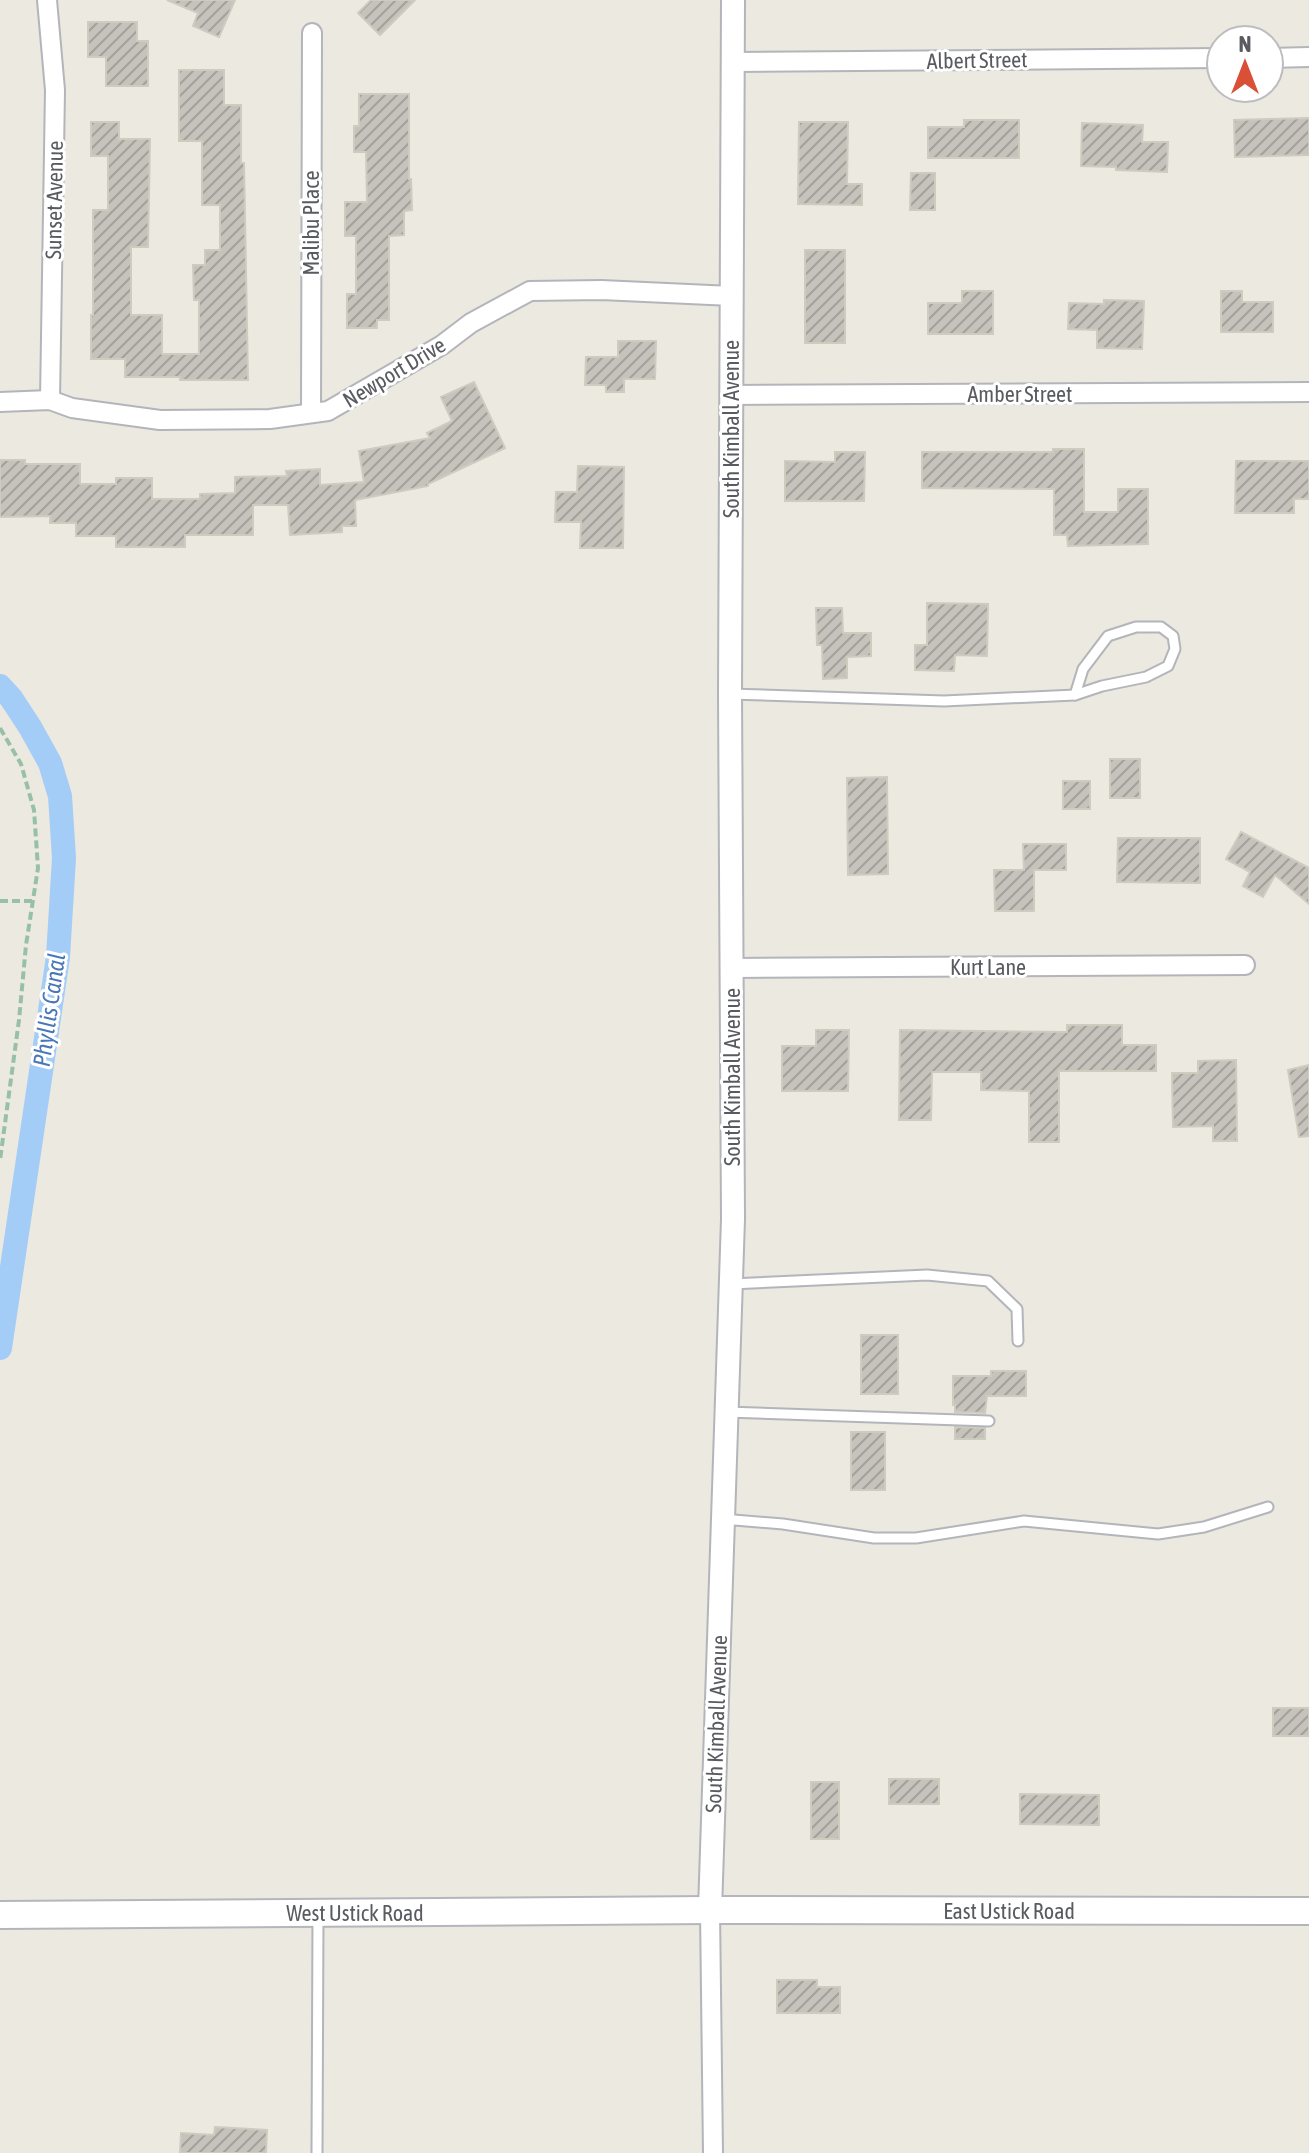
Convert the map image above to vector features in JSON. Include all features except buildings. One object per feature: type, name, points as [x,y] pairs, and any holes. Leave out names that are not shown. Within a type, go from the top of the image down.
[{"type":"main road","name":"East Ustick Road","points":[[710,1910],[1309,1911]]},
{"type":"main road","name":"West Ustick Road","points":[[0,1915],[710,1910]]},
{"type":"street","name":"Sunset Avenue","points":[[47,0],[55,90],[50,400]]},
{"type":"street","name":"South Kimball Avenue","points":[[713,2153],[710,1910],[733,1219],[730,694],[733,0]]},
{"type":"street","name":"Malibu Place","points":[[311,413],[312,33]]},
{"type":"street","points":[[1285,58],[1309,57]]},
{"type":"street","name":"Albert Street","points":[[733,62],[1205,58]]},
{"type":"street","name":"Newport Drive","points":[[0,402],[50,400],[72,408],[160,420],[270,419],[328,411],[442,345],[471,323],[530,291],[601,290],[732,296]]},
{"type":"street","name":"Amber Street","points":[[731,395],[1309,392]]},
{"type":"street","name":"Kurt Lane","points":[[732,968],[1245,965]]},
{"type":"lane","points":[[730,694],[944,701],[1075,695],[1146,677],[1168,666],[1175,649],[1173,636],[1161,627],[1136,627],[1108,636],[1083,669],[1075,695]]},
{"type":"lane","points":[[730,1284],[927,1275],[988,1281],[1017,1309],[1018,1341]]},
{"type":"lane","points":[[726,1412],[989,1421]]},
{"type":"lane","points":[[722,1519],[783,1524],[874,1538],[916,1538],[1024,1521],[1158,1534],[1204,1527],[1268,1507]]},
{"type":"lane","points":[[317,2153],[318,1913]]},
{"type":"path","points":[[0,728],[21,764],[34,810],[38,868],[0,1160]]},
{"type":"path","points":[[0,901],[33,901]]},
{"type":"waterway","name":"Phyllis Canal","points":[[0,686],[30,727],[50,763],[60,796],[64,858],[58,957],[0,1348]]}]
